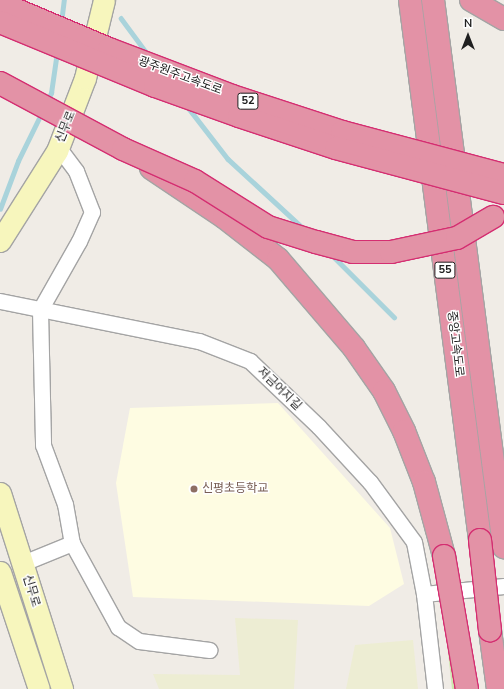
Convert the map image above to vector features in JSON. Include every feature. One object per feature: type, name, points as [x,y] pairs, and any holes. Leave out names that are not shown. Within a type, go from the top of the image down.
[{"type":"highway","name":"중앙고속도로","points":[[410,0],[498,689]]},
{"type":"highway","name":"중앙고속도로","points":[[433,0],[503,542]]},
{"type":"highway","points":[[471,0],[504,18]]},
{"type":"highway","name":"광주원주고속도로","points":[[0,3],[142,62],[282,112],[413,152],[504,175]]},
{"type":"highway","name":"광주원주고속도로","points":[[0,22],[155,86],[240,116],[336,148],[504,193]]},
{"type":"highway","points":[[0,83],[123,149],[195,180],[268,227],[352,252],[391,252],[456,238],[504,210]]},
{"type":"highway","points":[[123,149],[224,217],[278,259],[354,348],[384,391],[424,482],[444,556],[467,689]]},
{"type":"main road","name":"신무로","points":[[0,241],[58,147],[85,78],[104,0]]},
{"type":"main road","name":"신무로","points":[[0,493],[62,689]]},
{"type":"main road","name":"신무로","points":[[0,572],[39,689]]},
{"type":"street","points":[[58,147],[76,171],[92,212],[79,241],[40,310],[43,445],[65,504],[72,543],[118,627],[139,641],[209,650]]},
{"type":"street","name":"저금어지길","points":[[0,301],[199,341],[250,360],[319,427],[370,482],[414,542],[424,594],[435,689]]},
{"type":"street","points":[[23,564],[72,543]]},
{"type":"street","points":[[424,594],[504,586]]},
{"type":"shaded area","points":[[278,403],[390,528],[404,584],[369,606],[133,597],[116,483],[130,408]]},
{"type":"green space","points":[[443,607],[456,689],[452,689]]},
{"type":"green space","points":[[235,618],[298,620],[294,689],[159,689],[153,674],[240,675]]},
{"type":"green space","points":[[413,640],[418,689],[346,689],[355,645]]},
{"type":"waterway","points":[[61,23],[64,0]]},
{"type":"waterway","points":[[121,18],[149,56]]},
{"type":"waterway","points":[[47,101],[51,93],[57,52]]},
{"type":"waterway","points":[[187,106],[228,159],[303,228]]},
{"type":"waterway","points":[[0,209],[18,161],[42,112]]},
{"type":"waterway","points":[[332,255],[394,317]]},
{"type":"place","name":"신평초등학교","points":[[194,489]]}]
